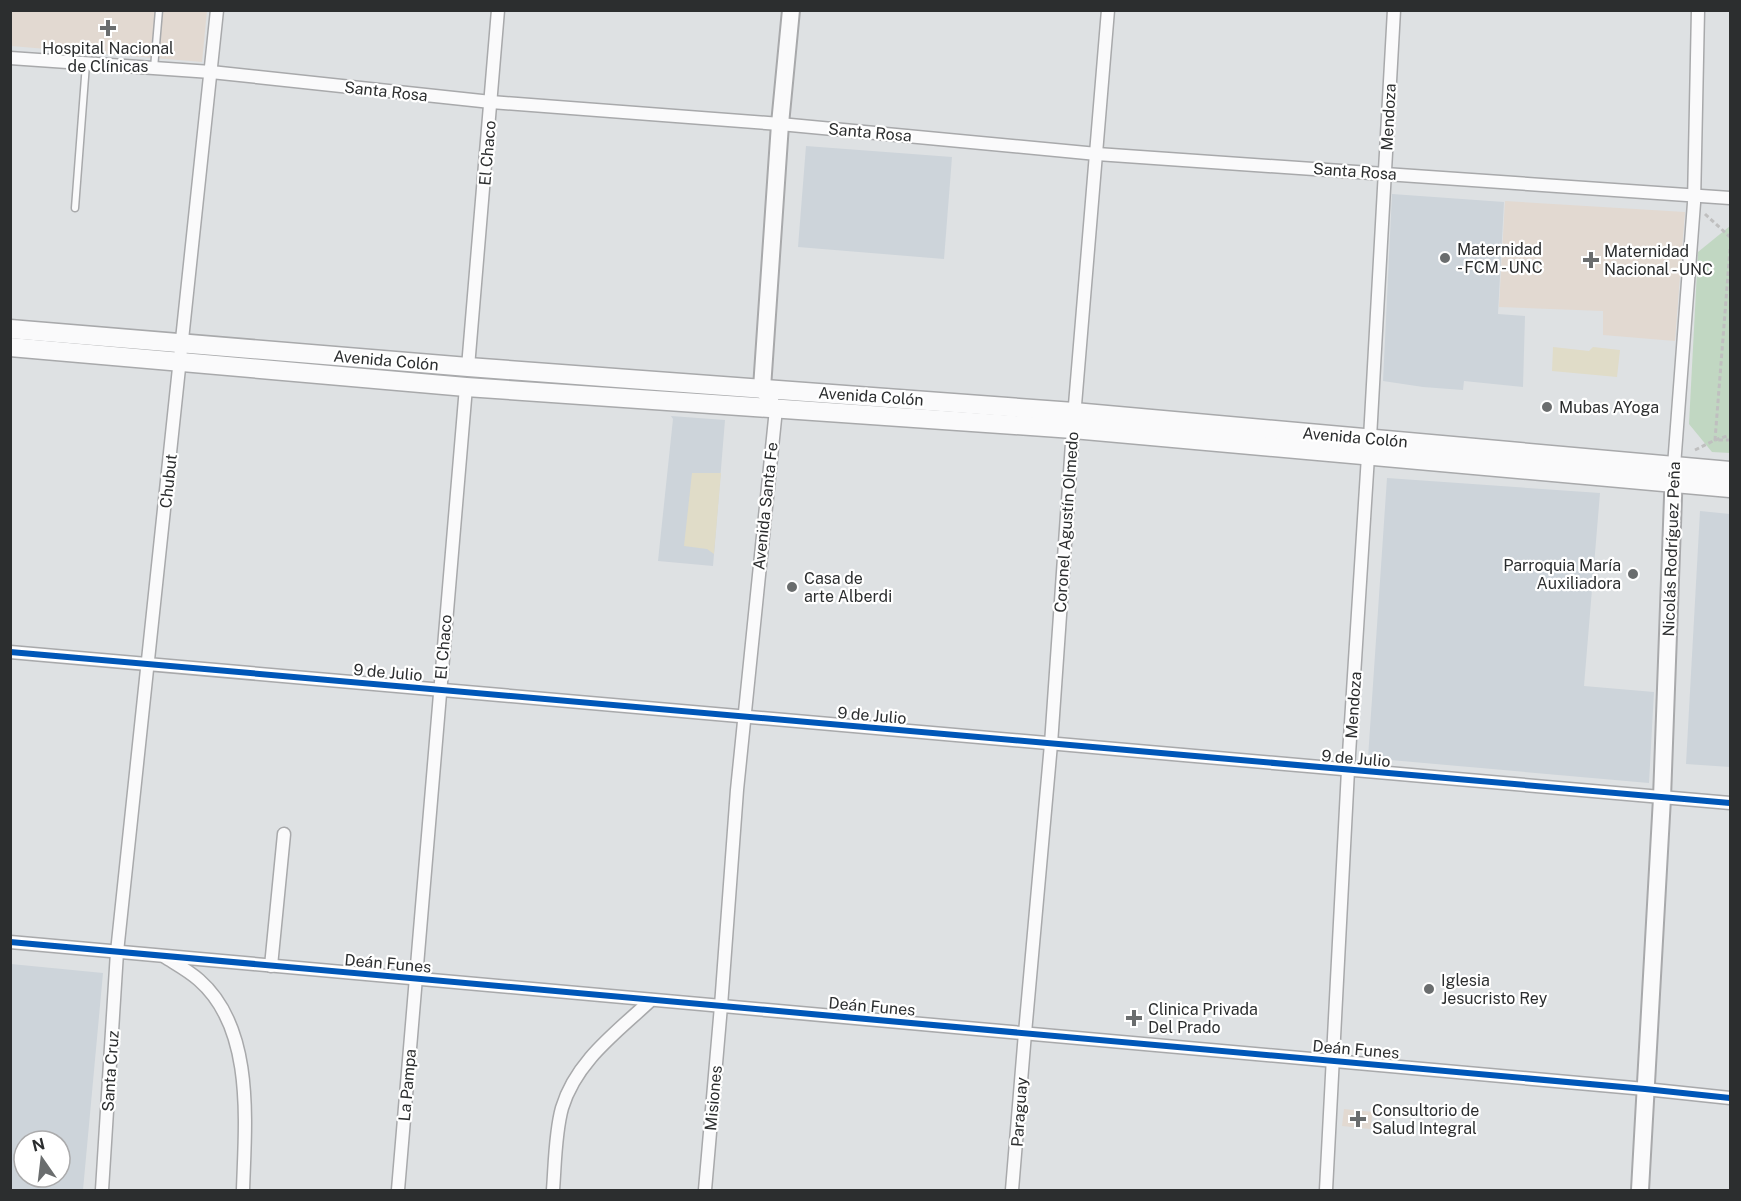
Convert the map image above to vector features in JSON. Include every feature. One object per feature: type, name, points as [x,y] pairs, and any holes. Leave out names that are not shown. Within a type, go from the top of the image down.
[{"type":"main road","name":"Avenida Colón","points":[[10,329],[466,387],[776,408],[1073,421]]},
{"type":"main road","name":"Avenida Colón","points":[[10,347],[181,352],[468,367],[762,388],[1073,421],[1369,447],[1731,471]]},
{"type":"main road","name":"Avenida Colón","points":[[1674,467],[1731,488]]},
{"type":"street","name":"Chubut","points":[[117,952],[217,10]]},
{"type":"street","name":"El Chaco","points":[[468,367],[498,10]]},
{"type":"street","points":[[776,408],[762,388],[780,124],[791,10]]},
{"type":"street","name":"Coronel Agustín Olmedo","points":[[1025,1033],[1051,744],[1073,421],[1108,10]]},
{"type":"street","name":"Mendoza","points":[[1326,1191],[1348,770],[1394,10]]},
{"type":"street","name":"Nicolás Rodríguez Peña","points":[[1640,1191],[1662,798],[1674,467],[1694,199],[1698,10]]},
{"type":"street","name":"Santa Rosa","points":[[10,58],[211,72],[491,102],[780,124],[1097,154],[1385,173],[1694,199],[1731,198]]},
{"type":"street","name":"El Chaco","points":[[416,979],[466,387]]},
{"type":"street","name":"Avenida Santa Fe","points":[[721,1006],[737,790],[776,408]]},
{"type":"street","name":"9 de Julio","points":[[10,652],[1731,803]]},
{"type":"street","points":[[271,966],[284,834]]},
{"type":"street","name":"Deán Funes","points":[[10,942],[1731,1098]]},
{"type":"street","name":"Santa Cruz","points":[[102,1191],[117,952]]},
{"type":"street","points":[[164,956],[200,981],[218,1002],[231,1027],[239,1054],[244,1093],[243,1191]]},
{"type":"street","name":"La Pampa","points":[[398,1191],[416,979]]},
{"type":"street","points":[[553,1191],[561,1109],[569,1089],[583,1067],[604,1042],[651,1000]]},
{"type":"street","name":"Misiones","points":[[705,1191],[721,1006]]},
{"type":"street","name":"Paraguay","points":[[1012,1191],[1025,1033]]},
{"type":"lane","points":[[154,68],[159,10]]},
{"type":"lane","points":[[75,208],[86,63]]},
{"type":"path","points":[[1694,199],[1731,237]]},
{"type":"path","points":[[1715,440],[1731,249]]},
{"type":"path","points":[[1674,467],[1696,450],[1731,435]]},
{"type":"path","points":[[1715,440],[1731,440]]},
{"type":"shaded area","name":"Hospital Nacional de Clínicas","points":[[10,11],[207,11],[202,62],[11,46]]},
{"type":"shaded area","points":[[806,146],[952,157],[944,259],[798,247]]},
{"type":"shaded area","name":"Maternidad - FCM - UNC","points":[[1392,194],[1504,202],[1498,314],[1525,316],[1523,387],[1464,381],[1463,390],[1383,381]]},
{"type":"shaded area","name":"Maternidad Nacional - UNC","points":[[1505,201],[1685,212],[1675,341],[1603,335],[1603,311],[1499,307]]},
{"type":"shaded area","points":[[671,416],[725,420],[713,566],[658,561],[673,419]]},
{"type":"shaded area","points":[[1387,478],[1600,493],[1584,686],[1654,692],[1649,783],[1368,758]]},
{"type":"shaded area","points":[[1700,511],[1730,514],[1730,767],[1686,764]]},
{"type":"shaded area","points":[[11,964],[103,973],[83,1190],[11,1190]]},
{"type":"shaded area","name":"Consultorio de Salud Integral","points":[[1344,1109],[1373,1112],[1370,1129],[1342,1126]]},
{"type":"green space","points":[[1730,226],[1730,453],[1712,452],[1689,424],[1698,252]]},
{"type":"sand","points":[[1553,347],[1589,351],[1593,347],[1620,350],[1617,377],[1552,371]]},
{"type":"sand","points":[[692,473],[721,473],[714,554],[707,549],[684,546]]},
{"type":"cycle path","points":[[10,652],[1730,803]]},
{"type":"cycle path","points":[[10,942],[1730,1098]]},
{"type":"place","name":"Hospital Nacional de Clínicas","points":[[108,28]]},
{"type":"place","name":"Maternidad - FCM - UNC","points":[[1445,258]]},
{"type":"place","name":"Maternidad Nacional - UNC","points":[[1591,260]]},
{"type":"place","name":"Mubas AYoga","points":[[1547,407]]},
{"type":"place","name":"Parroquia María Auxiliadora","points":[[1633,574]]},
{"type":"place","name":"Casa de arte Alberdi","points":[[792,587]]},
{"type":"place","name":"Iglesia Jesucristo Rey","points":[[1429,989]]},
{"type":"place","name":"Clinica Privada Del Prado","points":[[1134,1018]]},
{"type":"place","name":"Consultorio de Salud Integral","points":[[1358,1119]]}]
